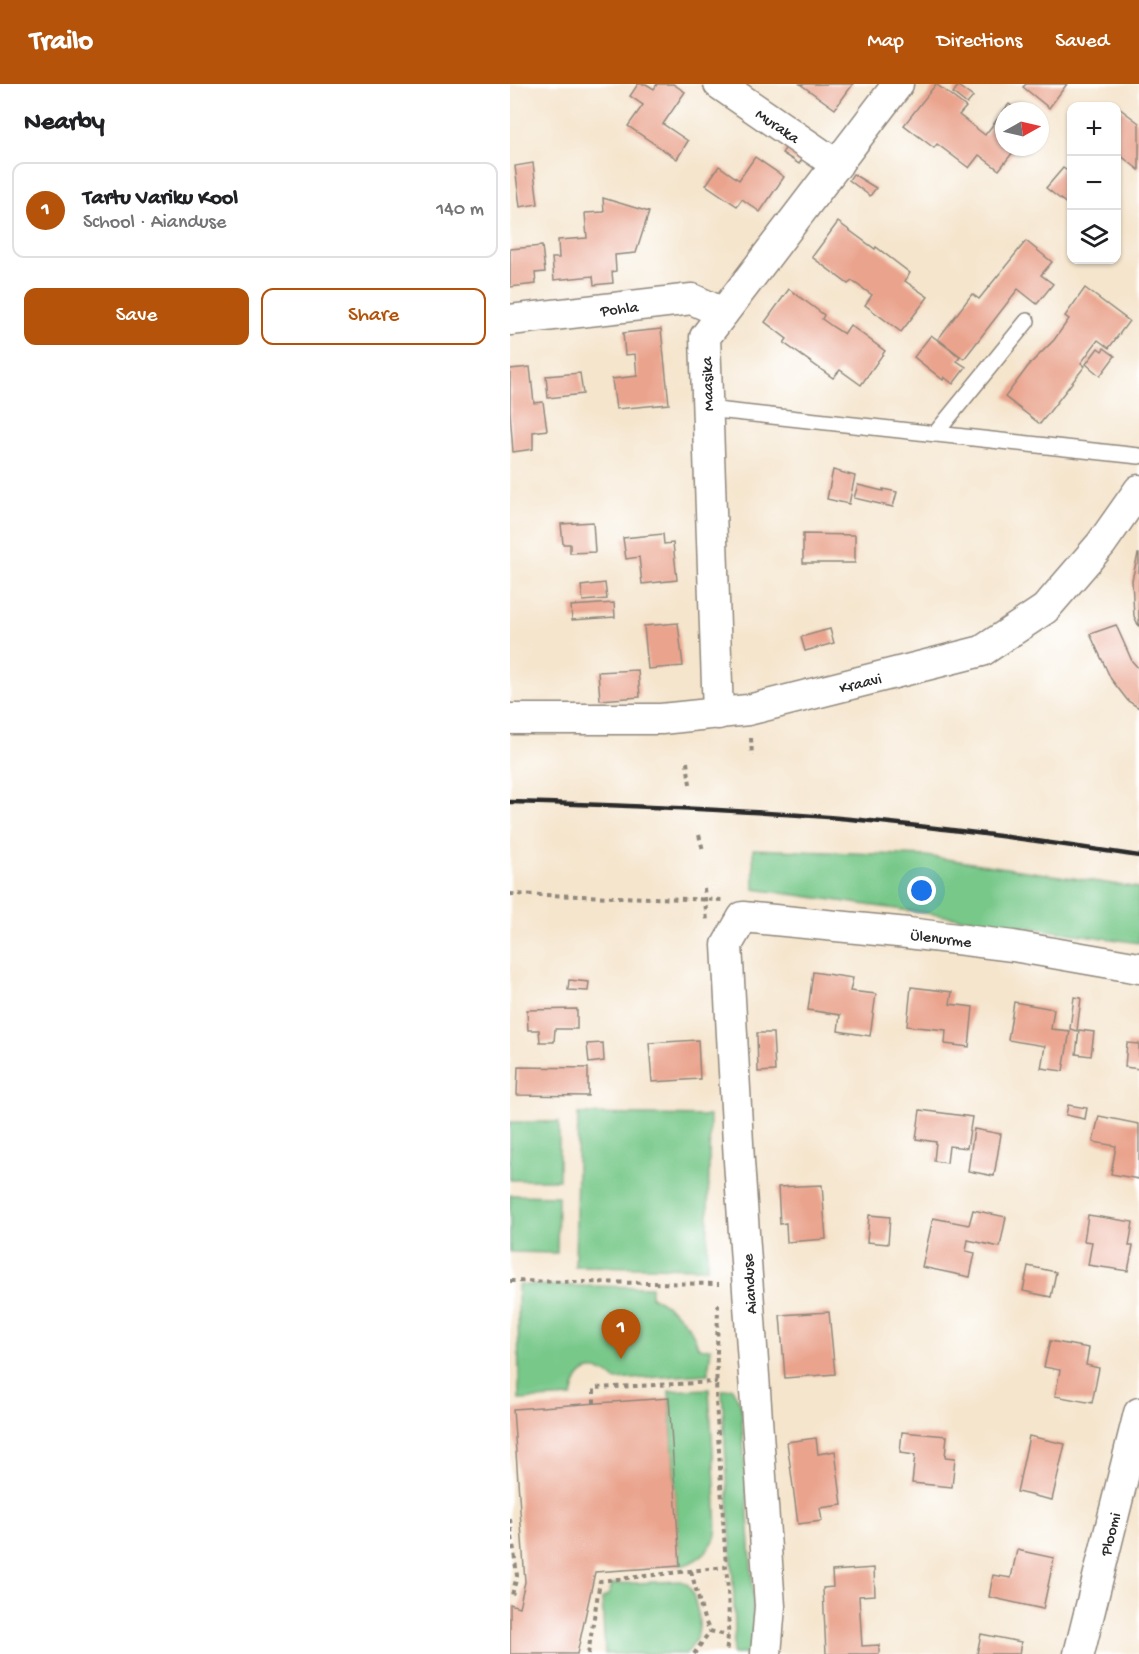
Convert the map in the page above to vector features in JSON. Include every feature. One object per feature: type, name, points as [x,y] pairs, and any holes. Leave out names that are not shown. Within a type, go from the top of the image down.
[{"type":"street","name":"Muraka","points":[[719,84],[837,165]]},
{"type":"street","name":"Maasika","points":[[718,714],[705,337],[898,84]]},
{"type":"street","name":"Pohla","points":[[510,320],[692,298],[723,313]]},
{"type":"street","name":"Kraavi","points":[[510,719],[661,719],[718,714],[767,706],[982,651],[1045,609],[1101,544],[1139,490]]},
{"type":"street","name":"Ülenurme","points":[[735,909],[1013,946],[1139,968]]},
{"type":"street","name":"Aianduse","points":[[735,909],[727,945],[739,1161],[770,1606],[766,1654]]},
{"type":"street","name":"Ploomi","points":[[1079,1654],[1139,1413]]},
{"type":"lane","points":[[935,434],[1026,321]]},
{"type":"lane","points":[[707,409],[1139,456]]},
{"type":"path","points":[[687,762],[690,784]]},
{"type":"path","points":[[699,835],[703,850]]},
{"type":"path","points":[[704,888],[706,899]]},
{"type":"path","points":[[510,894],[706,899],[735,909]]},
{"type":"path","points":[[510,1281],[719,1284]]},
{"type":"path","points":[[594,1403],[594,1388],[717,1382]]},
{"type":"path","points":[[510,1519],[517,1576],[512,1595],[510,1595]]},
{"type":"path","points":[[588,1654],[600,1581],[726,1567],[729,1597],[726,1654]]},
{"type":"path","points":[[691,1571],[704,1620],[710,1631],[728,1636]]},
{"type":"path","points":[[694,1654],[710,1631]]},
{"type":"green space","points":[[753,849],[926,856],[1139,888],[1139,943],[754,889]]},
{"type":"green space","points":[[578,1114],[710,1116],[707,1268],[575,1266]]},
{"type":"green space","points":[[510,1122],[559,1122],[559,1180],[510,1180]]},
{"type":"green space","points":[[510,1195],[558,1196],[557,1253],[510,1252]]},
{"type":"green space","points":[[518,1285],[651,1287],[651,1296],[686,1323],[698,1347],[711,1348],[708,1374],[615,1380],[605,1373],[594,1370],[579,1377],[572,1397],[519,1400]]},
{"type":"green space","points":[[732,1388],[741,1405],[753,1592],[753,1654],[732,1654],[735,1630],[734,1600],[722,1390]]},
{"type":"green space","points":[[709,1389],[716,1535],[709,1548],[701,1556],[680,1566],[669,1391]]},
{"type":"green space","points":[[681,1581],[691,1589],[699,1624],[696,1638],[686,1654],[605,1654],[602,1599],[608,1595],[613,1584]]},
{"type":"building","points":[[638,84],[646,84],[654,89],[657,84],[673,84],[685,92],[663,124],[688,141],[677,159],[628,126],[643,105],[630,96]]},
{"type":"building","points":[[800,84],[853,84],[835,109]]},
{"type":"building","points":[[936,84],[966,107],[959,115],[985,135],[995,122],[995,156],[1010,156],[999,170],[979,155],[969,168],[937,144],[934,148],[904,125]]},
{"type":"building","points":[[1026,84],[1067,84],[1049,108],[1049,102],[1042,102],[1023,87]]},
{"type":"building","points":[[958,86],[973,97],[967,104],[953,93]]},
{"type":"building","points":[[1121,110],[1139,123],[1139,170],[1121,156]]},
{"type":"building","points":[[789,143],[806,154],[799,164],[782,153]]},
{"type":"building","points":[[755,157],[784,177],[760,212],[742,199],[737,206],[706,185],[719,166],[739,180]]},
{"type":"building","points":[[533,163],[538,204],[520,207],[515,166]]},
{"type":"building","points":[[1063,168],[1067,171],[1067,204],[1046,188]]},
{"type":"building","points":[[853,174],[876,188],[870,196],[849,180]]},
{"type":"building","points":[[603,198],[649,212],[636,253],[615,255],[616,271],[612,272],[613,283],[594,285],[593,276],[554,280],[552,258],[559,258],[558,240],[587,238],[585,213],[604,212]]},
{"type":"building","points":[[838,222],[910,273],[905,281],[928,297],[901,332],[865,305],[872,295],[852,281],[848,284],[812,257]]},
{"type":"building","points":[[1026,241],[1052,262],[1041,275],[1053,284],[1037,304],[1018,289],[964,359],[938,339],[972,294],[979,299]]},
{"type":"building","points":[[542,246],[545,272],[535,273],[536,284],[510,287],[510,249]]},
{"type":"building","points":[[1085,288],[1129,321],[1109,348],[1098,340],[1081,363],[1085,366],[1040,424],[1005,397],[1029,365],[1054,340],[1069,319],[1065,316]]},
{"type":"building","points":[[789,289],[824,315],[822,319],[833,327],[844,334],[850,325],[885,351],[861,385],[840,370],[833,378],[784,343],[787,339],[765,322]]},
{"type":"building","points":[[661,329],[669,404],[616,409],[612,379],[637,376],[635,354],[625,355],[623,333]]},
{"type":"building","points":[[931,335],[960,357],[957,361],[966,367],[953,384],[944,377],[943,380],[914,357]]},
{"type":"building","points":[[1098,348],[1102,351],[1104,348],[1115,356],[1100,376],[1086,364]]},
{"type":"building","points":[[530,367],[534,403],[543,402],[547,430],[533,432],[533,449],[513,452],[510,369]]},
{"type":"building","points":[[580,373],[583,394],[548,398],[546,376]]},
{"type":"building","points":[[833,470],[855,476],[849,504],[827,499]]},
{"type":"building","points":[[858,485],[897,492],[893,507],[854,498]]},
{"type":"building","points":[[593,522],[595,552],[570,553],[570,544],[563,544],[561,524]]},
{"type":"building","points":[[663,534],[664,544],[673,543],[677,580],[642,584],[639,557],[626,559],[623,538]]},
{"type":"building","points":[[803,534],[855,535],[855,563],[803,563]]},
{"type":"building","points":[[1138,554],[1139,627],[1134,616],[1132,580]]},
{"type":"building","points":[[605,583],[607,599],[583,601],[581,586]]},
{"type":"building","points":[[614,603],[615,617],[572,620],[571,606]]},
{"type":"building","points":[[678,623],[683,666],[648,669],[644,626]]},
{"type":"building","points":[[1116,625],[1132,661],[1139,669],[1139,708],[1128,701],[1111,679],[1090,634]]},
{"type":"building","points":[[830,629],[834,643],[805,651],[801,637]]},
{"type":"building","points":[[638,670],[640,697],[600,700],[598,672]]},
{"type":"building","points":[[813,972],[853,978],[850,991],[876,994],[870,1036],[838,1031],[840,1015],[808,1010]]},
{"type":"building","points":[[569,980],[589,982],[588,991],[568,990]]},
{"type":"building","points":[[911,987],[952,992],[950,1004],[973,1007],[969,1047],[945,1044],[946,1030],[907,1026]]},
{"type":"building","points":[[1074,997],[1081,998],[1077,1031],[1070,1029]]},
{"type":"building","points":[[1014,1002],[1054,1009],[1051,1029],[1070,1031],[1063,1071],[1041,1068],[1045,1046],[1008,1040]]},
{"type":"building","points":[[577,1009],[577,1029],[555,1029],[554,1042],[540,1042],[539,1030],[528,1030],[527,1010]]},
{"type":"building","points":[[1079,1030],[1094,1032],[1091,1056],[1076,1054]]},
{"type":"building","points":[[757,1033],[773,1033],[775,1071],[758,1072]]},
{"type":"building","points":[[698,1040],[700,1079],[652,1082],[649,1043]]},
{"type":"building","points":[[603,1043],[604,1061],[589,1063],[587,1044]]},
{"type":"building","points":[[1127,1043],[1139,1044],[1139,1069],[1125,1067]]},
{"type":"building","points":[[518,1067],[588,1068],[588,1096],[517,1095]]},
{"type":"building","points":[[1068,1105],[1087,1108],[1085,1119],[1066,1115]]},
{"type":"building","points":[[920,1110],[972,1117],[967,1148],[949,1146],[947,1163],[934,1161],[936,1142],[916,1139]]},
{"type":"building","points":[[1099,1116],[1139,1124],[1139,1179],[1111,1174],[1116,1146],[1093,1142]]},
{"type":"building","points":[[974,1129],[1001,1134],[994,1176],[968,1171]]},
{"type":"building","points":[[822,1185],[826,1239],[787,1242],[786,1223],[780,1224],[778,1187]]},
{"type":"building","points":[[973,1210],[1006,1217],[1000,1247],[968,1240],[966,1251],[975,1253],[970,1277],[922,1267],[933,1218],[969,1225]]},
{"type":"building","points":[[869,1215],[890,1217],[888,1244],[867,1242]]},
{"type":"building","points":[[1088,1215],[1133,1222],[1129,1246],[1133,1246],[1128,1271],[1088,1265],[1092,1242],[1084,1241]]},
{"type":"building","points":[[1028,1266],[1056,1272],[1051,1297],[1023,1291]]},
{"type":"building","points":[[829,1312],[835,1374],[785,1378],[780,1315]]},
{"type":"building","points":[[1050,1341],[1089,1348],[1086,1365],[1099,1368],[1092,1403],[1055,1396],[1060,1370],[1044,1367]]},
{"type":"building","points":[[669,1398],[680,1566],[595,1572],[577,1654],[510,1654],[510,1604],[519,1607],[525,1582],[513,1409]]},
{"type":"building","points":[[902,1432],[947,1436],[945,1457],[955,1458],[952,1487],[912,1483],[915,1455],[900,1453]]},
{"type":"building","points":[[1029,1436],[1065,1444],[1052,1500],[1017,1492]]},
{"type":"building","points":[[816,1438],[818,1454],[835,1451],[842,1505],[820,1508],[822,1521],[798,1524],[787,1442]]},
{"type":"building","points":[[1017,1550],[1054,1558],[1043,1609],[989,1597],[993,1575],[1011,1578]]},
{"type":"building","points":[[874,1568],[875,1595],[859,1596],[862,1646],[879,1645],[879,1654],[826,1654],[823,1588],[833,1587],[832,1571]]},
{"type":"building","points":[[981,1634],[1021,1642],[1019,1654],[977,1654]]},
{"type":"railway","points":[[510,802],[828,817],[984,834],[1139,856]]},
{"type":"place","name":"Tartu Variku Kool","points":[[621,1359]]}]
